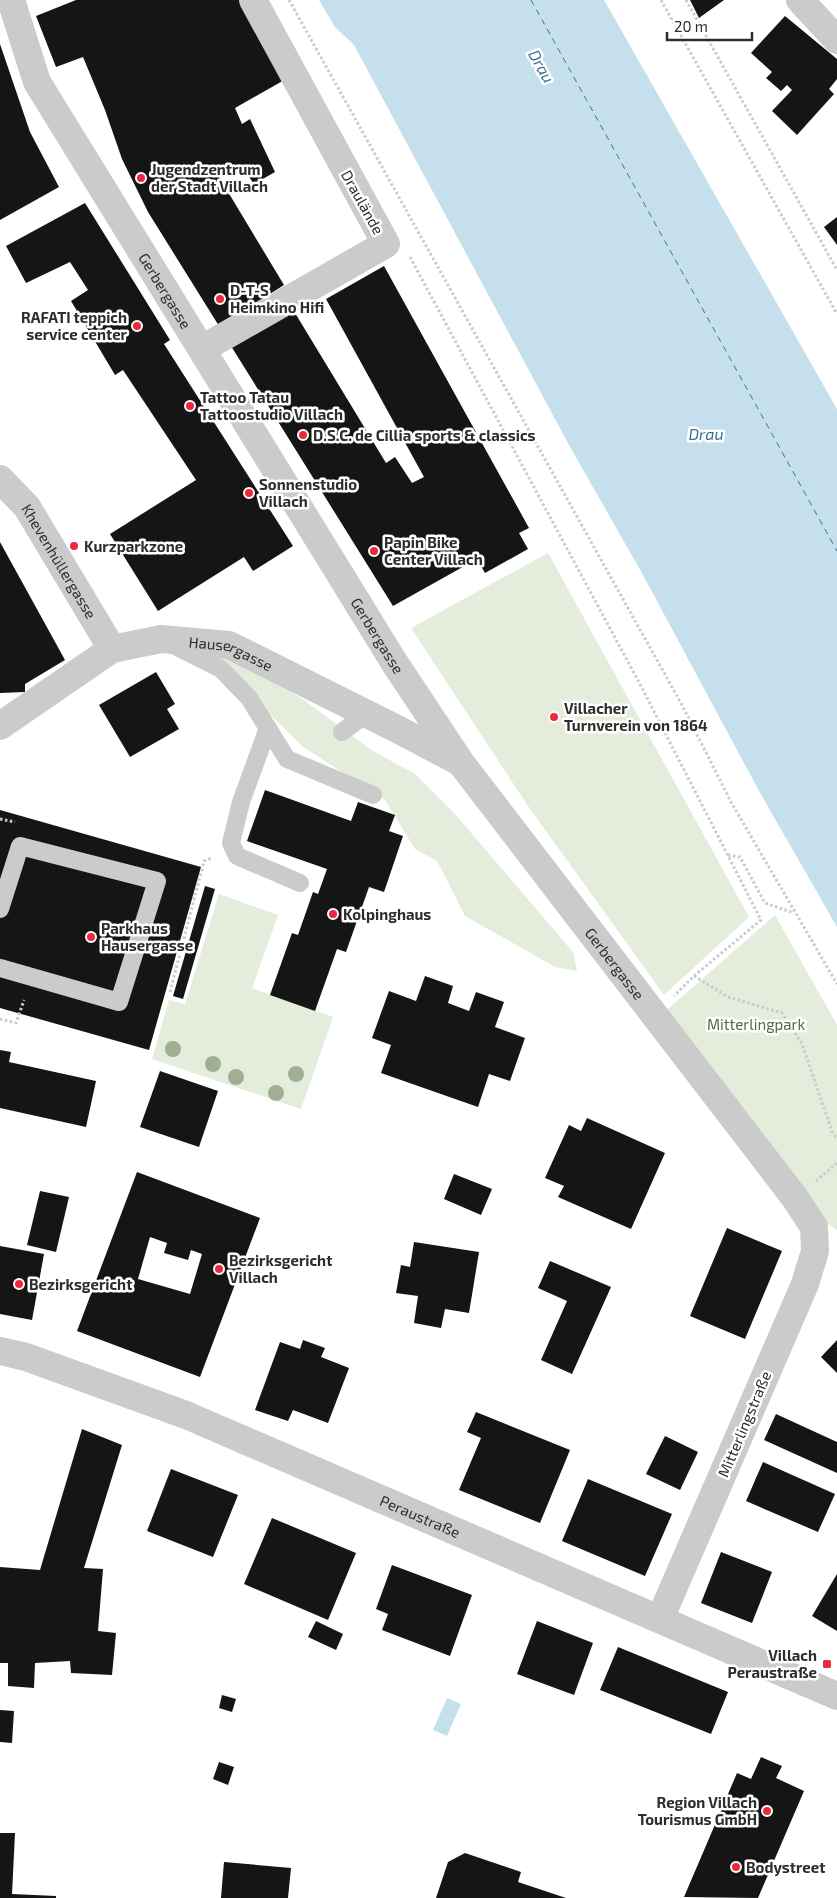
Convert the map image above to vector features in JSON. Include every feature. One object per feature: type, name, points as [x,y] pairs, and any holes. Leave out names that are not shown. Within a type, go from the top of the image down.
[{"type":"street","name":"Gerbergasse","points":[[11,0],[37,82],[394,662],[461,762],[796,1198],[814,1227]]},
{"type":"street","name":"Draulände","points":[[202,349],[386,244],[253,0]]},
{"type":"street","points":[[800,0],[837,40]]},
{"type":"street","name":"Khevenhüllergasse","points":[[0,479],[27,506],[112,649]]},
{"type":"street","name":"Hausergasse","points":[[0,726],[112,649],[162,639],[228,645],[461,762]]},
{"type":"street","name":"Mitterlingstraße","points":[[660,1619],[805,1284],[815,1251],[814,1227]]},
{"type":"street","name":"Peraustraße","points":[[0,1351],[26,1357],[186,1415],[837,1696]]},
{"type":"lane","points":[[162,639],[222,669],[248,698],[287,759],[373,795]]},
{"type":"lane","points":[[342,732],[366,714]]},
{"type":"lane","points":[[268,728],[241,802],[231,843],[237,856],[300,883]]},
{"type":"lane","points":[[0,909],[20,846],[157,882],[118,1002],[0,968]]},
{"type":"path","points":[[289,0],[677,696],[731,802],[837,984]]},
{"type":"path","points":[[661,0],[837,314]]},
{"type":"path","points":[[686,0],[837,270]]},
{"type":"path","points":[[410,256],[636,677],[761,920],[694,976],[671,1000]]},
{"type":"path","points":[[170,992],[204,861],[234,849]]},
{"type":"path","points":[[728,855],[740,857],[765,903],[795,913]]},
{"type":"path","points":[[694,976],[728,997],[782,1013],[802,1044],[833,1134],[837,1138]]},
{"type":"path","points":[[0,1019],[16,1023],[33,978]]},
{"type":"green space","name":"Villacher Turnverein von 1864","points":[[548,553],[749,917],[664,995],[528,806],[411,628]]},
{"type":"green space","points":[[207,652],[230,656],[301,698],[373,751],[415,774],[455,814],[573,952],[577,971],[555,967],[465,916],[437,861],[415,849],[385,800],[302,746]]},
{"type":"green space","points":[[219,894],[278,915],[252,988],[333,1017],[301,1109],[152,1059],[169,1000],[185,1004]]},
{"type":"green space","name":"Mitterlingpark","points":[[775,915],[837,1025],[837,1230],[824,1221],[660,1016]]},
{"type":"water","name":"Drau","points":[[319,0],[604,0],[837,409],[837,927],[759,791],[643,575],[569,445],[354,45],[335,27]]},
{"type":"water","points":[[447,1698],[461,1704],[447,1736],[433,1730]]},
{"type":"building","points":[[76,0],[246,0],[286,79],[235,108],[242,124],[250,119],[275,172],[254,184],[242,167],[219,177],[284,285],[219,326],[148,212],[122,159],[105,110],[83,57],[56,67],[36,16]]},
{"type":"building","points":[[690,0],[724,0],[699,18]]},
{"type":"building","points":[[785,16],[837,59],[837,79],[829,89],[834,94],[797,135],[772,111],[792,90],[787,85],[781,91],[766,78],[772,72],[751,53]]},
{"type":"building","points":[[0,44],[30,132],[59,187],[0,220]]},
{"type":"building","points":[[85,203],[170,340],[164,344],[293,546],[253,571],[244,557],[158,611],[110,534],[196,480],[123,370],[115,375],[71,301],[88,290],[70,262],[26,283],[6,246]]},
{"type":"building","points":[[837,217],[837,245],[824,227]]},
{"type":"building","points":[[384,266],[529,528],[519,533],[528,549],[485,573],[477,559],[393,606],[231,346],[292,308],[386,463],[395,457],[412,483],[424,477],[326,299]]},
{"type":"building","points":[[0,542],[65,660],[25,684],[25,692],[0,693]]},
{"type":"building","points":[[156,672],[175,704],[167,709],[179,729],[130,757],[99,705]]},
{"type":"building","name":"Kolpinghaus","points":[[265,790],[351,821],[358,802],[395,815],[389,831],[403,836],[384,892],[369,887],[346,952],[337,949],[315,1011],[270,995],[292,933],[298,935],[313,892],[318,894],[327,869],[247,841]]},
{"type":"building","name":"Parkhaus Hausergasse","points":[[0,810],[201,867],[149,1050],[0,1008]]},
{"type":"building","points":[[205,886],[215,889],[183,999],[173,996]]},
{"type":"building","points":[[425,976],[453,986],[448,1003],[469,1011],[476,992],[504,1002],[495,1027],[525,1038],[510,1081],[489,1074],[478,1107],[381,1073],[391,1045],[372,1038],[389,991],[416,1001]]},
{"type":"building","points":[[0,1050],[11,1052],[9,1062],[96,1081],[86,1127],[0,1108]]},
{"type":"building","points":[[160,1071],[218,1091],[199,1147],[140,1127]]},
{"type":"building","points":[[587,1118],[665,1153],[631,1229],[558,1197],[564,1186],[545,1178],[569,1125],[581,1131]]},
{"type":"building","name":"Bezirksgericht Villach","points":[[137,1172],[260,1218],[200,1377],[77,1331]],"holes":[[[150,1237],[167,1243],[164,1253],[188,1260],[191,1250],[202,1254],[190,1294],[138,1279]]]},
{"type":"building","points":[[454,1174],[492,1189],[481,1215],[444,1199]]},
{"type":"building","points":[[40,1191],[69,1197],[56,1252],[27,1245]]},
{"type":"building","points":[[727,1228],[782,1251],[745,1339],[690,1316]]},
{"type":"building","points":[[414,1242],[479,1252],[469,1313],[445,1309],[441,1328],[414,1323],[418,1296],[396,1293],[401,1265],[410,1267]]},
{"type":"building","name":"Bezirksgericht","points":[[0,1246],[44,1254],[32,1320],[0,1314]]},
{"type":"building","points":[[550,1261],[611,1287],[572,1374],[541,1360],[567,1301],[538,1288]]},
{"type":"building","points":[[303,1340],[325,1348],[321,1357],[349,1368],[328,1423],[293,1410],[288,1421],[255,1410],[280,1342],[300,1349]]},
{"type":"building","points":[[837,1340],[837,1373],[821,1357]]},
{"type":"building","points":[[476,1412],[570,1450],[540,1523],[459,1490],[481,1438],[467,1432]]},
{"type":"building","points":[[776,1414],[837,1442],[837,1473],[764,1440]]},
{"type":"building","points":[[82,1429],[122,1445],[84,1568],[103,1569],[98,1631],[116,1633],[112,1675],[71,1673],[70,1661],[35,1663],[34,1688],[8,1686],[8,1663],[0,1663],[0,1567],[40,1570]]},
{"type":"building","points":[[665,1436],[698,1452],[680,1490],[646,1474]]},
{"type":"building","points":[[763,1462],[835,1494],[818,1532],[746,1501]]},
{"type":"building","points":[[171,1469],[238,1495],[213,1557],[147,1531]]},
{"type":"building","points":[[588,1479],[672,1514],[645,1576],[562,1541]]},
{"type":"building","points":[[272,1518],[356,1553],[328,1620],[244,1584]]},
{"type":"building","points":[[721,1552],[772,1572],[752,1623],[701,1603]]},
{"type":"building","points":[[392,1565],[472,1595],[450,1656],[382,1630],[388,1614],[376,1609]]},
{"type":"building","points":[[837,1574],[837,1631],[812,1616]]},
{"type":"building","points":[[316,1621],[343,1634],[336,1650],[308,1637]]},
{"type":"building","points":[[537,1621],[593,1643],[574,1695],[517,1674]]},
{"type":"building","points":[[618,1647],[728,1692],[711,1734],[600,1690]]},
{"type":"building","points":[[222,1695],[236,1699],[232,1712],[219,1708]]},
{"type":"building","points":[[0,1710],[14,1711],[12,1743],[0,1742]]},
{"type":"building","points":[[761,1757],[782,1766],[776,1778],[804,1791],[758,1898],[684,1897],[737,1773],[751,1779]]},
{"type":"building","points":[[219,1762],[234,1767],[228,1785],[213,1779]]},
{"type":"building","points":[[0,1833],[15,1833],[12,1894],[56,1896],[56,1898],[0,1898]]},
{"type":"building","points":[[465,1853],[521,1872],[518,1882],[566,1898],[436,1898],[448,1862]]},
{"type":"building","points":[[224,1862],[291,1868],[288,1898],[221,1898]]},
{"type":"ferry route","points":[[531,0],[837,551]]},
{"type":"place","name":"Jugendzentrum der Stadt Villach","points":[[141,178]]},
{"type":"place","name":"D-T-S Heimkino Hifi","points":[[220,299]]},
{"type":"place","name":"RAFATI teppich service center","points":[[137,326]]},
{"type":"place","name":"Tattoo Tatau Tattoostudio Villach","points":[[190,406]]},
{"type":"place","name":"D.S.C. de Cillia sports & classics","points":[[303,435]]},
{"type":"place","name":"Sonnenstudio Villach","points":[[249,493]]},
{"type":"place","name":"Kurzparkzone","points":[[74,546]]},
{"type":"place","name":"Papin Bike Center Villach","points":[[374,551]]},
{"type":"place","name":"Villacher Turnverein von 1864","points":[[554,717]]},
{"type":"place","name":"Kolpinghaus","points":[[333,914]]},
{"type":"place","name":"Parkhaus Hausergasse","points":[[91,937]]},
{"type":"place","name":"Bezirksgericht Villach","points":[[219,1269]]},
{"type":"place","name":"Bezirksgericht","points":[[19,1284]]},
{"type":"place","name":"Villach Peraustraße","points":[[827,1664]]},
{"type":"place","name":"Region Villach Tourismus GmbH","points":[[767,1811]]},
{"type":"place","name":"Bodystreet","points":[[736,1867]]}]
